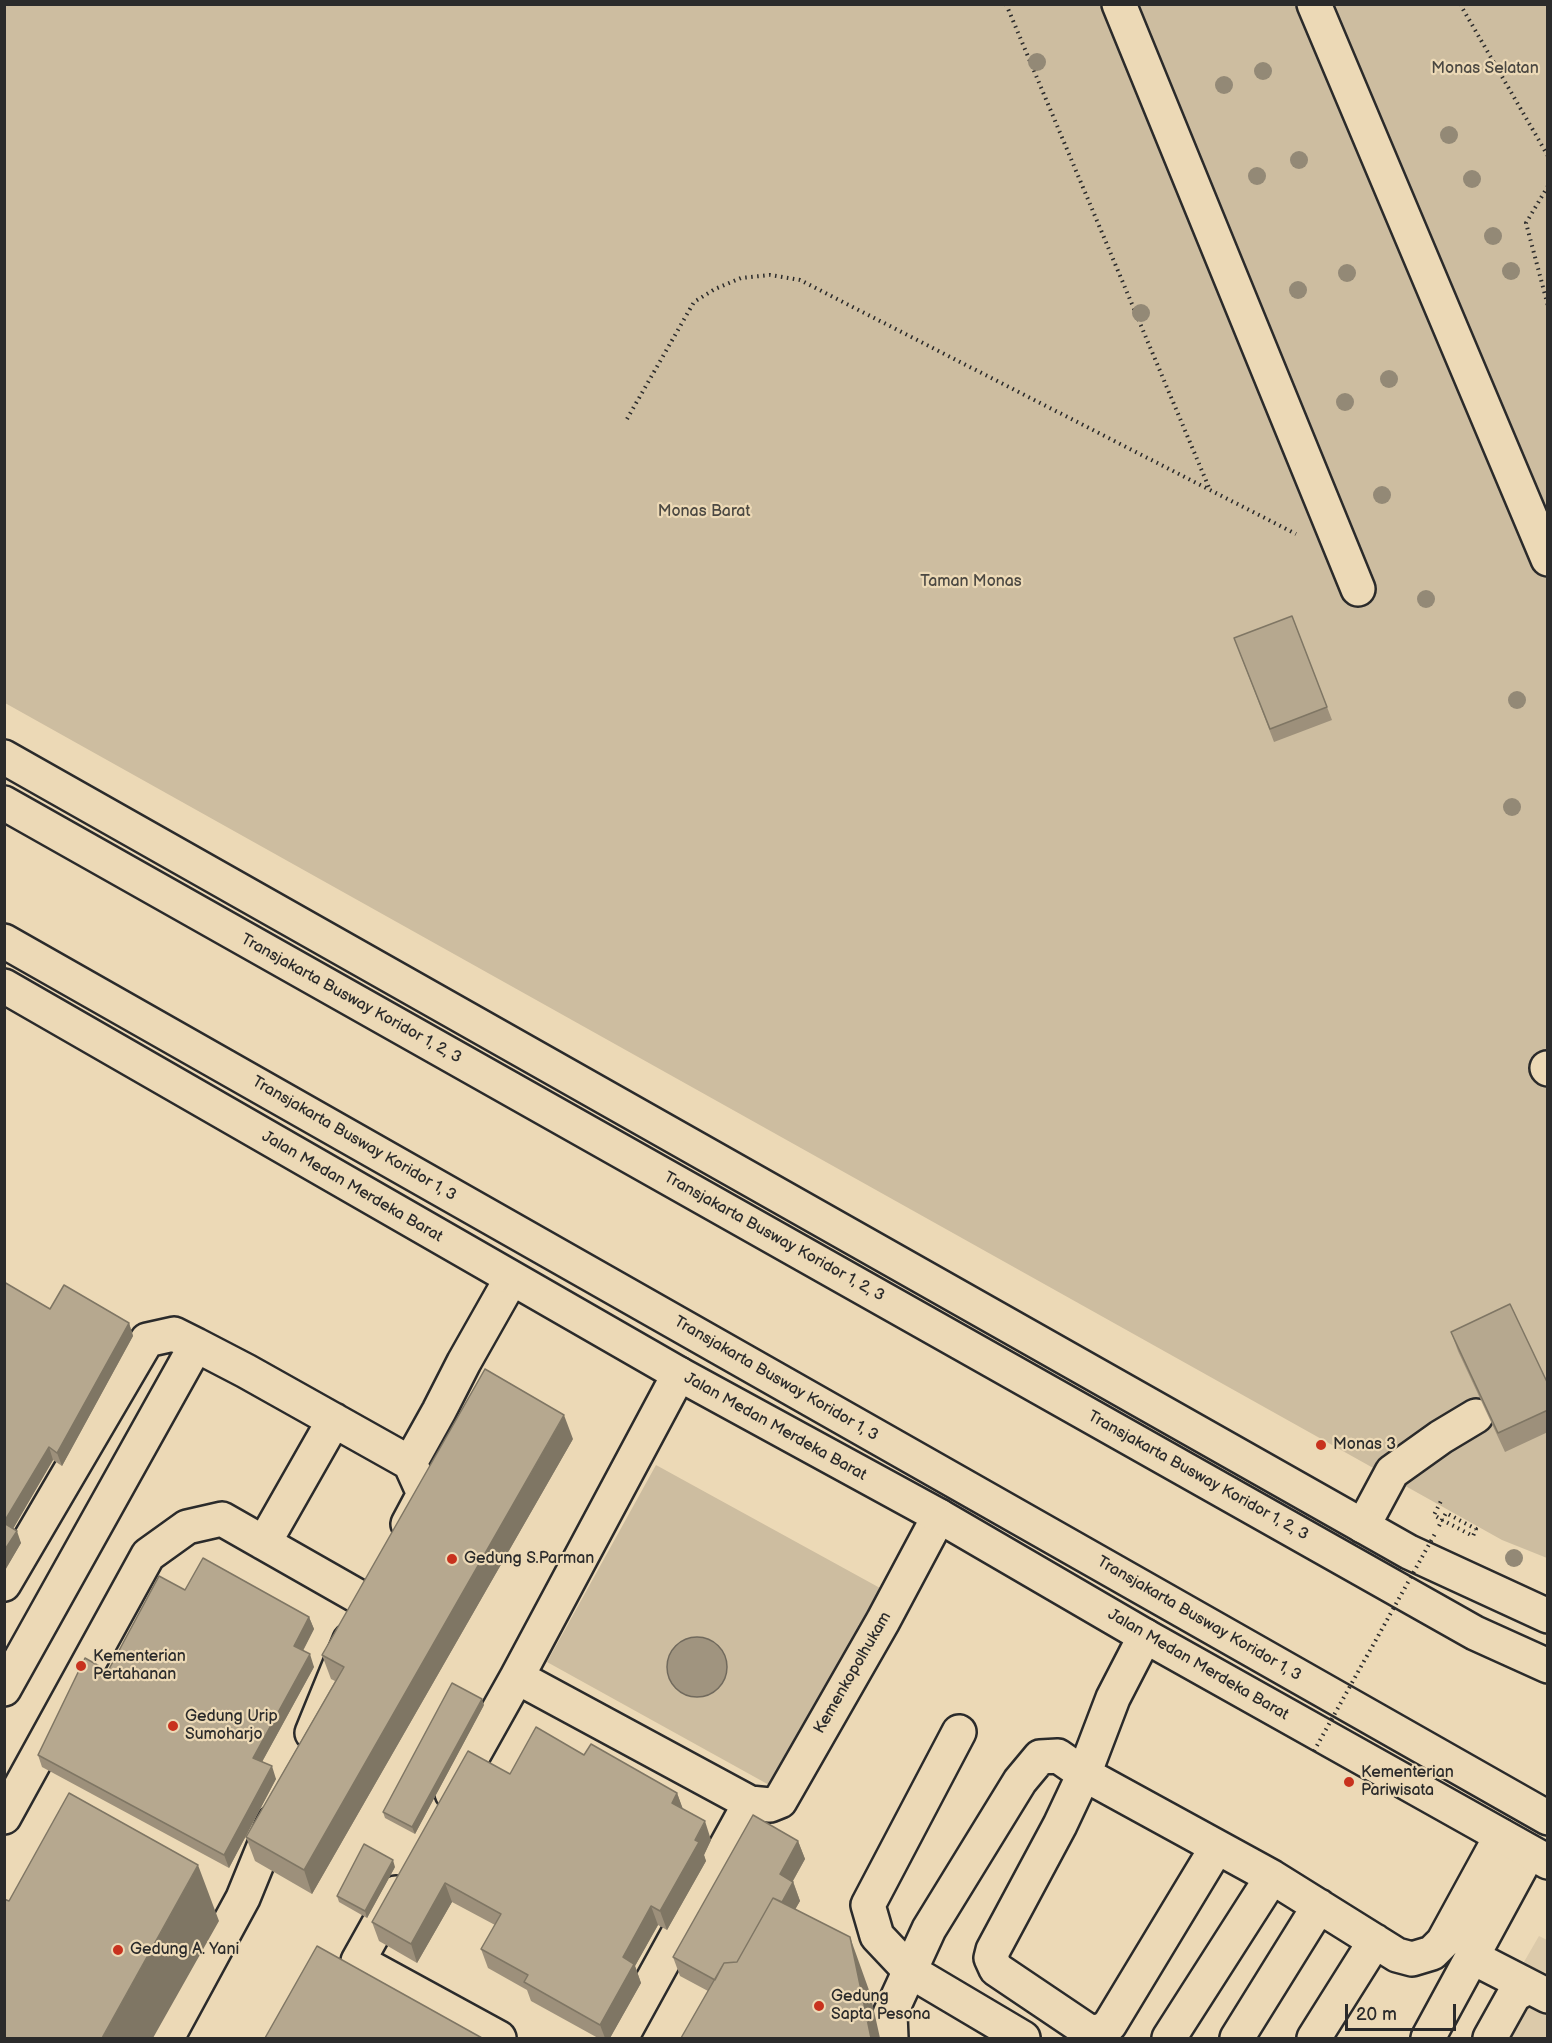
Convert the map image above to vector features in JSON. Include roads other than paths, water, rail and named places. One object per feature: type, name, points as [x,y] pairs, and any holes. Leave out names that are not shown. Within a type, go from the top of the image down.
[{"type":"main road","points":[[1119,4],[1353,575]]},
{"type":"main road","points":[[1314,4],[1535,501],[1548,559]]},
{"type":"main road","points":[[4,757],[1409,1552],[1548,1616]]},
{"type":"main road","name":"Transjakarta Busway Koridor 1, 2, 3","points":[[4,803],[1475,1633],[1548,1666]]},
{"type":"main road","name":"Transjakarta Busway Koridor 1, 3","points":[[4,941],[1548,1818]]},
{"type":"main road","name":"Jalan Medan Merdeka Barat","points":[[4,986],[511,1279],[939,1516],[1145,1636],[1538,1857]]},
{"type":"main road","points":[[410,1463],[511,1279]]},
{"type":"main road","points":[[4,1584],[147,1340],[174,1334],[410,1463],[424,1494],[366,1601],[302,1757]]},
{"type":"main road","points":[[4,1689],[196,1345]]},
{"type":"main road","points":[[439,1816],[517,1677],[679,1374]]},
{"type":"main road","points":[[1363,1526],[1392,1472],[1441,1437],[1476,1416]]},
{"type":"main road","points":[[264,1543],[334,1420]]},
{"type":"main road","name":"Kemenkopolhukam","points":[[750,1803],[770,1805],[780,1801],[883,1621],[939,1516]]},
{"type":"main road","points":[[4,1817],[148,1555],[187,1527],[222,1520],[366,1601]]},
{"type":"main road","points":[[1145,1636],[1113,1698],[1084,1774],[1060,1826],[993,1950],[991,1958],[996,1968],[1091,2033],[1105,2029],[1217,1847]]},
{"type":"main road","points":[[517,1677],[750,1803],[621,2038]]},
{"type":"main road","points":[[959,1732],[868,1905],[877,1936],[910,1971],[1022,2038],[1043,2002]]},
{"type":"main road","points":[[891,2038],[890,2014],[929,1929],[1020,1780],[1040,1757],[1058,1756],[1084,1774],[1272,1877],[1397,1955],[1412,1959],[1432,1953],[1443,1942],[1501,1836]]},
{"type":"main road","points":[[167,2038],[243,1898],[288,1790]]},
{"type":"main road","points":[[1428,2038],[1472,1957],[1538,1857]]},
{"type":"main road","points":[[410,1868],[358,1961],[499,2038]]},
{"type":"main road","points":[[1170,2038],[1272,1877]]},
{"type":"main road","points":[[1237,2038],[1319,1906]]},
{"type":"main road","points":[[1314,2038],[1375,1941]]},
{"type":"main road","points":[[1472,1957],[1538,1992]]},
{"type":"main road","points":[[1490,2038],[1514,1995],[1538,1992]]},
{"type":"place","name":"Monas 3","points":[[1321,1445]]},
{"type":"place","name":"Gedung S.Parman","points":[[452,1559]]},
{"type":"place","name":"Kementerian Pertahanan","points":[[81,1666]]},
{"type":"place","name":"Gedung Urip Sumoharjo","points":[[173,1726]]},
{"type":"place","name":"Kementerian Pariwisata","points":[[1349,1782]]},
{"type":"place","name":"Gedung A. Yani","points":[[118,1950]]},
{"type":"place","name":"Gedung Sapta Pesona","points":[[819,2006]]},
{"type":"park label","name":"Monas Selatan","points":[[1485,69]]},
{"type":"park label","name":"Monas Barat","points":[[704,512]]},
{"type":"park label","name":"Taman Monas","points":[[971,582]]}]
